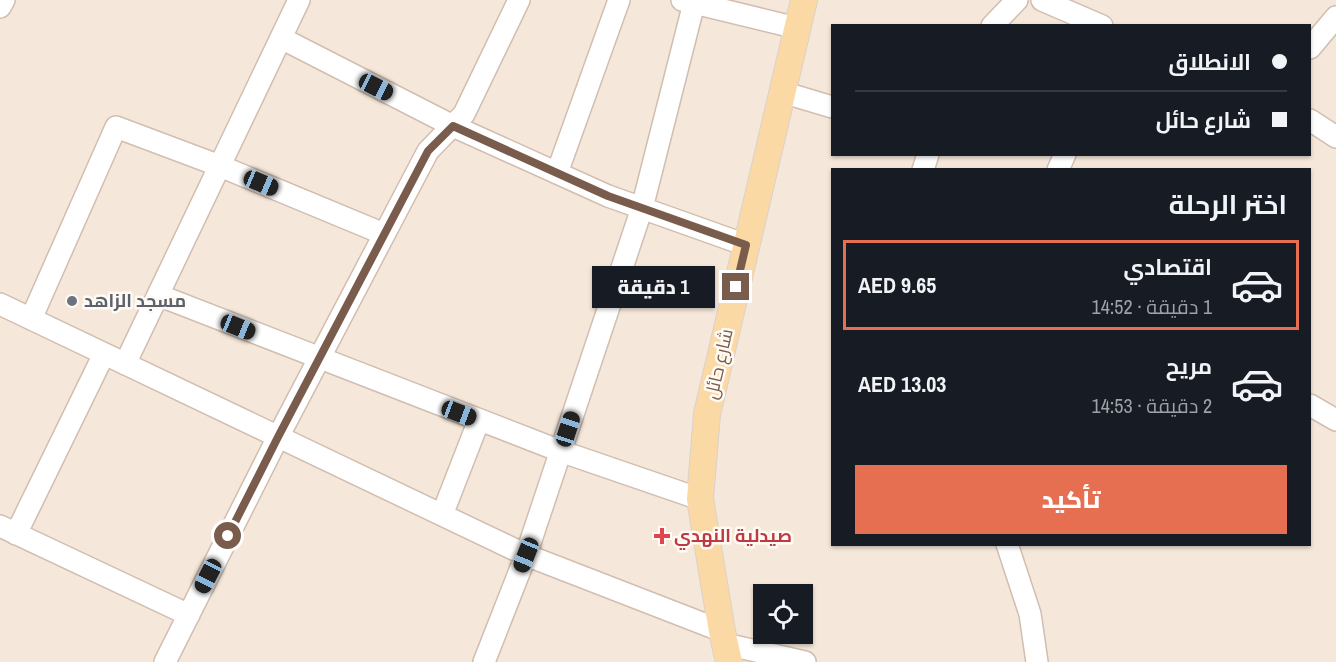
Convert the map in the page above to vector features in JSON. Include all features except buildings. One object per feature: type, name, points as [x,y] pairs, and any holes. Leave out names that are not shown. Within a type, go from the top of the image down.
[{"type":"main road","name":"شارع حائل","points":[[725,646],[700,499],[707,414],[804,0]]},
{"type":"street","points":[[0,7],[4,0]]},
{"type":"street","points":[[125,364],[299,0]]},
{"type":"street","points":[[165,662],[278,437],[428,151],[464,114],[519,0]]},
{"type":"street","points":[[557,173],[619,0]]},
{"type":"street","points":[[994,24],[1017,0]]},
{"type":"street","points":[[1042,0],[1097,24]]},
{"type":"street","points":[[484,662],[526,555],[642,208],[688,2],[797,28]]},
{"type":"street","points":[[1311,47],[1336,16]]},
{"type":"street","points":[[281,38],[453,126],[608,196],[746,245]]},
{"type":"street","points":[[782,92],[831,107]]},
{"type":"street","points":[[1311,121],[1336,137]]},
{"type":"street","points":[[31,319],[116,127],[220,166],[384,234]]},
{"type":"street","points":[[158,295],[560,451],[700,499]]},
{"type":"street","points":[[0,304],[526,555],[725,646],[805,662]]},
{"type":"street","points":[[104,354],[8,530],[189,615]]},
{"type":"street","points":[[1311,406],[1336,420]]},
{"type":"street","points":[[442,515],[479,420]]},
{"type":"street","points":[[1008,546],[1030,614],[1037,662]]},
{"type":"shaded area","points":[[0,0],[1336,0],[1336,662],[0,662]]},
{"type":"place","name":"مسجد الزاهد","points":[[72,301]]},
{"type":"place","name":"صيدلية النهدي","points":[[662,536]]},
{"type":"route","points":[[228,536],[428,151],[453,126],[608,196],[746,245],[736,287]]}]
